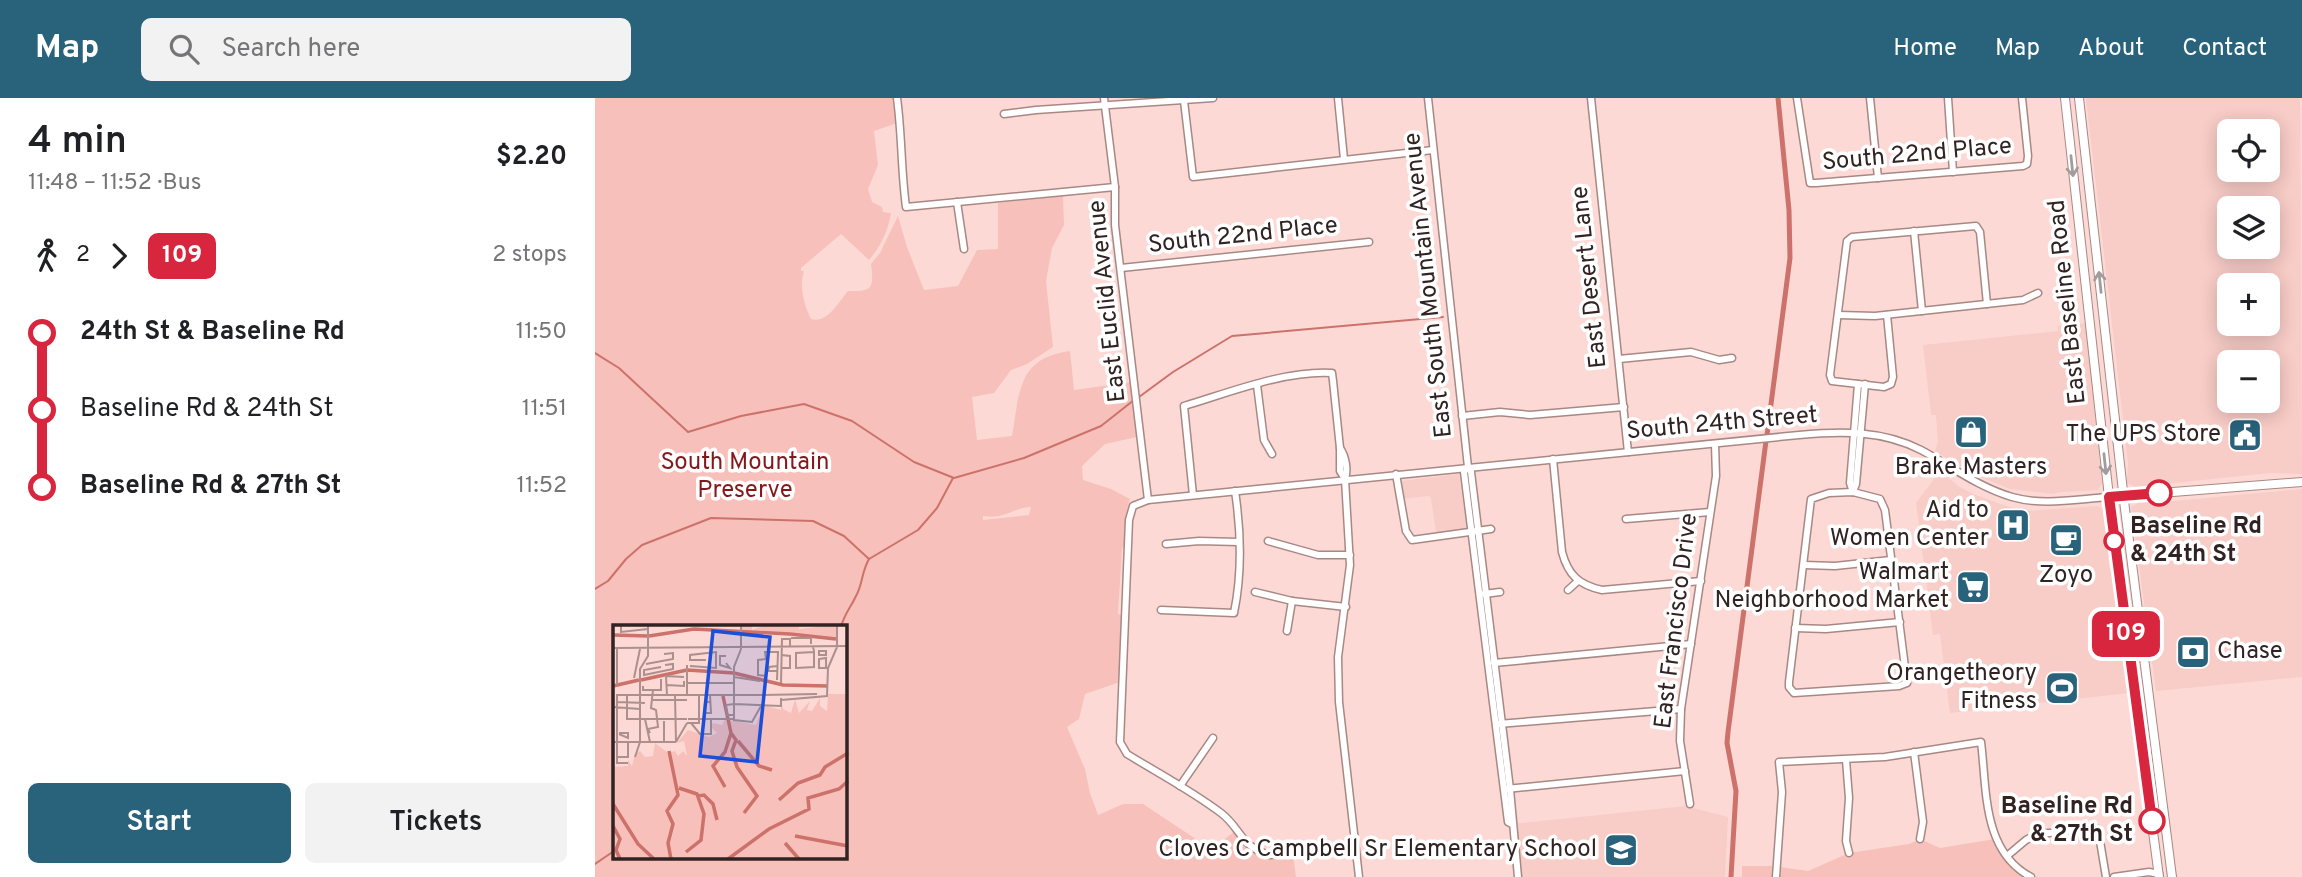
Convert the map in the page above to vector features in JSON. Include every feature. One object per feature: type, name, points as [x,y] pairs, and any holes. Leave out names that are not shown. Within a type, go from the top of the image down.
[{"type":"main road","name":"East Baseline Road","points":[[2065,98],[2109,497],[2159,876]]},
{"type":"main road","name":"East Baseline Road","points":[[2080,98],[2123,496],[2172,877]]},
{"type":"main road","points":[[2090,326],[2104,324]]},
{"type":"main road","name":"South 24th Street","points":[[2109,497],[2302,482]]},
{"type":"main road","points":[[2129,657],[2143,655]]},
{"type":"main road","points":[[2144,764],[2157,762]]},
{"type":"main road","points":[[2159,876],[2170,856]]},
{"type":"street","points":[[897,98],[902,134],[900,165],[906,207],[1115,187]]},
{"type":"street","points":[[1004,114],[1105,102],[1213,98]]},
{"type":"street","points":[[1338,98],[1344,159]]},
{"type":"street","name":"East South Mountain Avenue","points":[[1428,98],[1462,416],[1468,467],[1471,472],[1475,532],[1518,877]]},
{"type":"street","name":"East Desert Lane","points":[[1591,98],[1628,452]]},
{"type":"street","name":"South 22nd Place","points":[[1797,98],[1810,183],[2023,166],[2027,164],[2022,98]]},
{"type":"street","points":[[1870,98],[1878,178]]},
{"type":"street","points":[[1948,98],[1953,172]]},
{"type":"street","points":[[1184,101],[1193,177],[1433,150]]},
{"type":"street","name":"East Euclid Avenue","points":[[1105,102],[1115,187],[1114,214],[1148,500]]},
{"type":"street","points":[[957,202],[964,249]]},
{"type":"street","points":[[1887,315],[1893,377],[1891,384],[1884,387],[1832,381],[1830,375],[1847,241],[1852,237],[1976,226],[1980,232],[1987,304]]},
{"type":"street","points":[[1913,231],[1922,311]]},
{"type":"street","name":"South 22nd Place","points":[[1121,268],[1369,242]]},
{"type":"street","points":[[1838,315],[1887,315],[2023,300],[2038,293]]},
{"type":"street","points":[[1619,359],[1691,352],[1719,360],[1732,358]]},
{"type":"street","points":[[1193,495],[1184,407],[1290,377],[1332,373],[1342,458],[1341,475],[1345,480],[1350,555],[1346,607],[1338,657],[1339,702],[1359,877]]},
{"type":"street","points":[[1853,492],[1856,484],[1861,384]]},
{"type":"street","points":[[1257,385],[1264,440],[1272,454]]},
{"type":"street","points":[[1462,416],[1500,412],[1530,415],[1624,407]]},
{"type":"street","name":"South 24th Street","points":[[1180,786],[1127,754],[1120,742],[1129,520],[1133,506],[1148,500],[1766,438],[1858,432],[1913,446],[1966,478],[2011,497],[2040,501],[2109,497]]},
{"type":"street","name":"East Francisco Drive","points":[[1691,804],[1680,741],[1681,709],[1716,468],[1715,443]]},
{"type":"street","points":[[1553,459],[1562,552],[1566,567],[1577,581],[1602,590],[1701,581]]},
{"type":"street","points":[[1396,474],[1406,531],[1412,540],[1491,529]]},
{"type":"street","points":[[1161,610],[1234,613],[1239,588],[1235,491]]},
{"type":"street","points":[[1853,492],[1874,496],[1882,503],[1907,683],[1899,686],[1811,693],[1791,691],[1789,682],[1811,499],[1829,493],[1853,492]]},
{"type":"street","points":[[1626,519],[1710,512]]},
{"type":"street","points":[[1268,541],[1318,555],[1350,555]]},
{"type":"street","points":[[1166,544],[1239,542]]},
{"type":"street","points":[[1804,565],[1835,566],[1892,560]]},
{"type":"street","points":[[1568,590],[1577,581]]},
{"type":"street","points":[[1255,592],[1292,601],[1346,607]]},
{"type":"street","points":[[1483,594],[1500,592]]},
{"type":"street","points":[[1287,631],[1292,601]]},
{"type":"street","points":[[1795,628],[1826,629],[1900,622]]},
{"type":"street","points":[[1492,664],[1691,644]]},
{"type":"street","points":[[1499,724],[1681,709]]},
{"type":"street","points":[[1213,738],[1180,786],[1223,815],[1257,852],[1269,855],[1355,844]]},
{"type":"street","points":[[1776,877],[1782,792],[1779,762],[1846,760],[1981,742],[1991,828],[2014,865],[2031,877]]},
{"type":"street","points":[[1914,752],[1923,822],[1920,839]]},
{"type":"street","points":[[1846,760],[1849,799],[1846,841],[1849,853]]},
{"type":"street","points":[[1507,789],[1685,771]]},
{"type":"street","points":[[2007,856],[2037,834],[2098,830],[2106,877]]},
{"type":"street","points":[[2113,877],[2148,872],[2159,876]]},
{"type":"shaded area","points":[[2086,98],[2300,98],[2302,474],[2269,473],[2136,487],[2127,483],[2128,463]]},
{"type":"shaded area","points":[[2086,323],[2102,483],[2098,490],[2052,494],[2010,489],[1968,472],[1935,451],[1938,442],[1936,415],[1931,415],[1923,345],[2058,331],[2058,326]]},
{"type":"shaded area","points":[[1940,471],[1973,494],[2012,508],[2027,511],[2096,506],[2103,508],[2120,648],[2129,693],[1950,713],[1940,634],[1933,635],[1916,503]]},
{"type":"shaded area","points":[[1459,474],[1467,530],[1436,533],[1431,498],[1402,499],[1401,481]]},
{"type":"shaded area","points":[[2302,489],[2302,677],[2156,691],[2131,507],[2138,503]]},
{"type":"shaded area","name":"Cloves C Campbell Sr Elementary School","points":[[1686,806],[1728,817],[1725,877],[1518,877],[1512,824]]},
{"type":"green space","name":"South Mountain Preserve","points":[[595,98],[894,98],[897,123],[874,131],[878,165],[868,189],[872,202],[882,207],[883,212],[891,213],[886,232],[869,260],[841,234],[801,268],[801,271],[804,271],[803,295],[811,319],[827,316],[848,291],[863,291],[870,287],[871,264],[880,253],[898,216],[924,290],[958,286],[977,250],[998,249],[998,203],[1063,196],[1064,225],[1052,248],[1046,281],[1053,347],[1027,364],[1011,370],[994,393],[972,397],[977,440],[1012,436],[1024,380],[1030,369],[1053,355],[1070,351],[1074,390],[1132,382],[1137,437],[1105,444],[1082,466],[1083,480],[1111,489],[1130,499],[1122,549],[1118,614],[1121,615],[1120,682],[1085,694],[1079,719],[1067,727],[1085,769],[1098,815],[1123,804],[1143,804],[1211,849],[1234,832],[1259,856],[1293,855],[1296,877],[595,877]],"holes":[[[1031,507],[1029,515],[983,520],[983,516],[998,516]]]},
{"type":"green space","points":[[1920,839],[1940,848],[1995,839],[2007,856],[2031,877],[1742,877],[1742,866],[1772,866],[1808,871],[1849,853],[1909,844]]},
{"type":"waterway","points":[[1767,435],[1790,258],[1789,210],[1778,98]]},
{"type":"waterway","points":[[1139,397],[1173,372],[1232,336],[1443,317]]},
{"type":"waterway","points":[[595,353],[619,368],[688,432],[741,416],[804,404],[852,421],[914,462],[954,478],[1024,458],[1101,426],[1134,400]]},
{"type":"waterway","points":[[1731,877],[1736,791],[1727,743],[1766,441]]},
{"type":"waterway","points":[[595,589],[608,581],[642,545],[711,518],[813,521],[844,536],[869,559],[918,530],[937,508],[953,478]]},
{"type":"waterway","points":[[842,625],[858,592],[869,559]]},
{"type":"waterway","points":[[595,864],[613,852]]},
{"type":"bus line","name":"109","points":[[2152,821],[2109,497],[2159,493]]},
{"type":"place","name":"Brake Masters","points":[[1971,432]]},
{"type":"place","name":"The UPS Store","points":[[2245,435]]},
{"type":"place","name":"Aid to Women Center","points":[[2013,525]]},
{"type":"place","name":"Zoyo","points":[[2066,540]]},
{"type":"place","name":"Baseline Rd & 24th St","points":[[2114,541]]},
{"type":"place","name":"Walmart Neighborhood Market","points":[[1973,587]]},
{"type":"place","name":"Chase","points":[[2193,652]]},
{"type":"place","name":"Orangetheory Fitness","points":[[2062,688]]},
{"type":"place","name":"Baseline Rd & 27th St","points":[[2152,821]]},
{"type":"place","name":"Cloves C Campbell Sr Elementary School","points":[[1621,850]]}]
